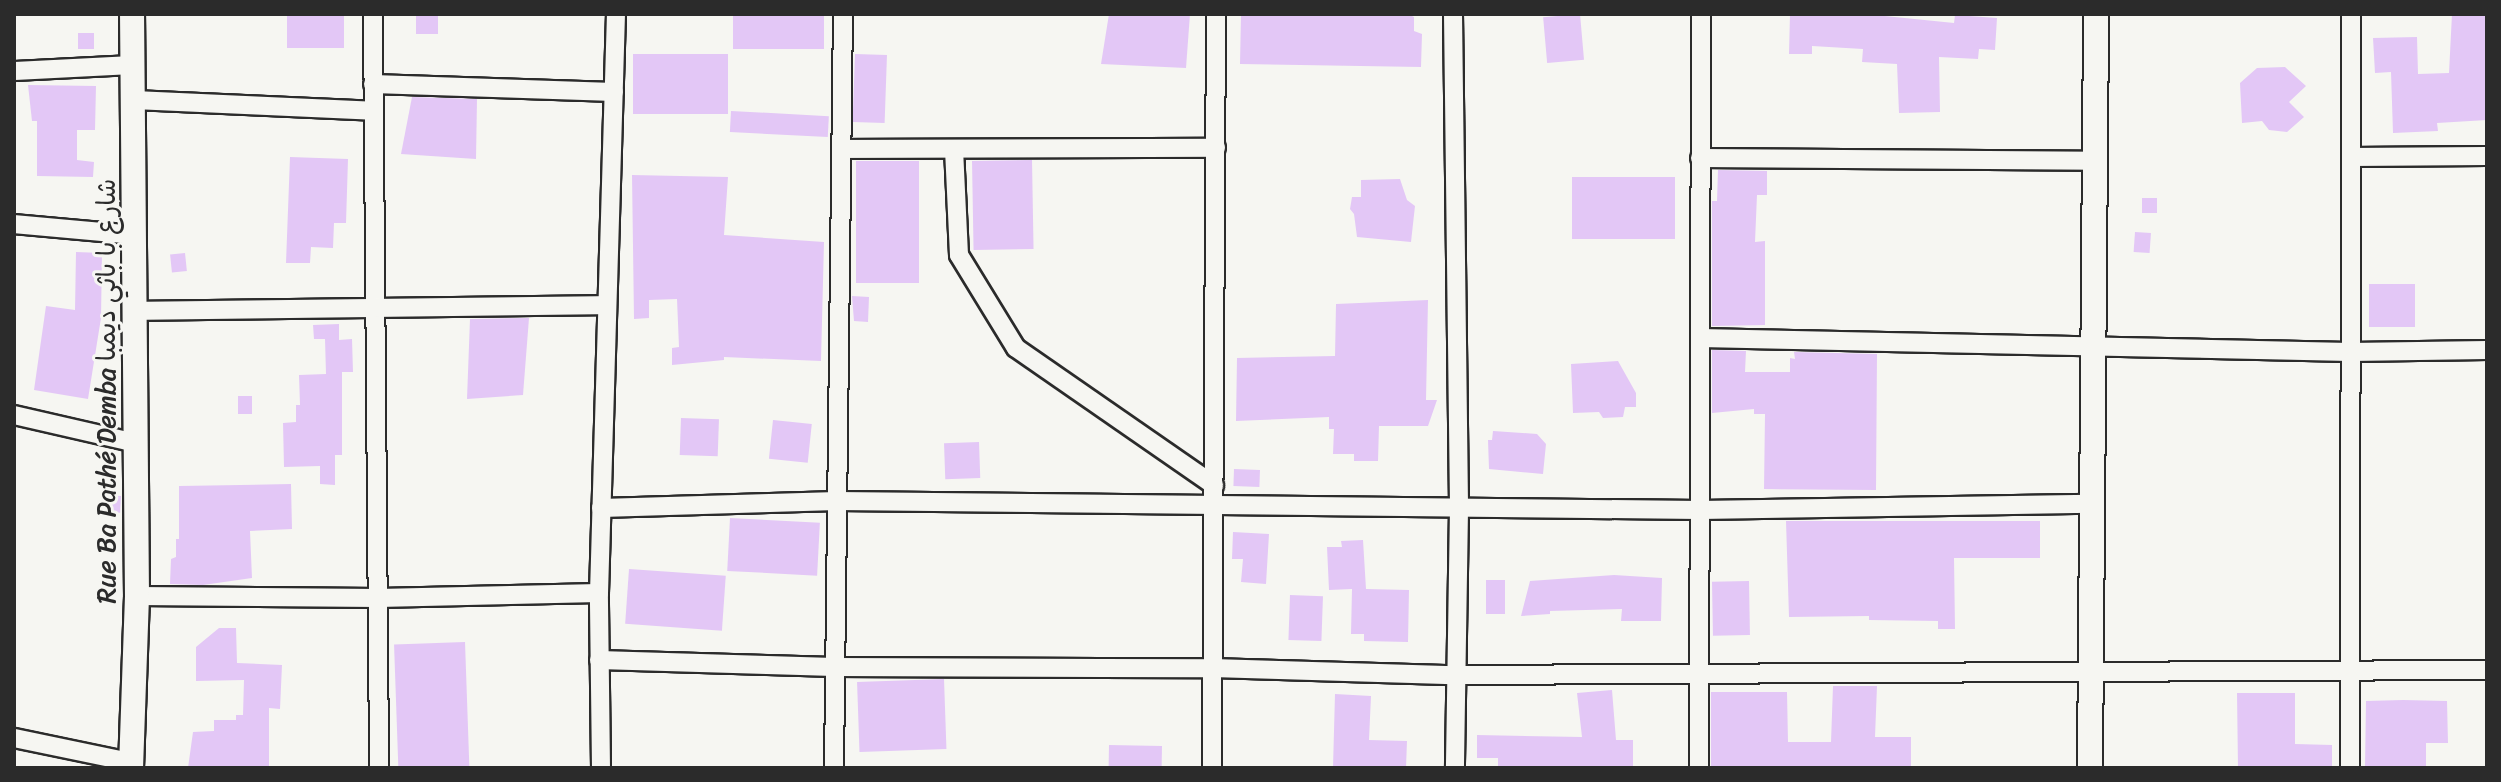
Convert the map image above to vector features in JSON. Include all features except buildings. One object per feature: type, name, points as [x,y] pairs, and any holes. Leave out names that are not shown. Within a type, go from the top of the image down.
[{"type":"street","name":"Rue Ba Pathé Demba شارع با باثي ديمبا","points":[[130,765],[137,596],[132,14]]},
{"type":"street","points":[[373,14],[379,768]]},
{"type":"street","points":[[601,768],[599,593],[616,14]]},
{"type":"street","points":[[834,768],[843,14]]},
{"type":"street","points":[[1212,768],[1216,14]]},
{"type":"street","points":[[1453,14],[1459,509],[1454,675],[1455,768]]},
{"type":"street","points":[[1699,768],[1701,14]]},
{"type":"street","points":[[2090,768],[2096,14]]},
{"type":"street","points":[[2350,768],[2351,14]]},
{"type":"street","points":[[14,71],[133,65]]},
{"type":"street","points":[[373,84],[614,92]]},
{"type":"street","points":[[134,100],[373,111]]},
{"type":"street","points":[[842,149],[1216,148]]},
{"type":"street","points":[[954,149],[959,255],[1016,348],[1214,485]]},
{"type":"street","points":[[2351,157],[2487,156]]},
{"type":"street","points":[[1700,158],[2095,161]]},
{"type":"street","points":[[14,224],[135,235]]},
{"type":"street","points":[[135,311],[607,305]]},
{"type":"street","points":[[1700,338],[2350,352],[2487,350]]},
{"type":"street","points":[[14,415],[136,443]]},
{"type":"street","points":[[601,508],[837,501],[1700,510],[2091,504]]},
{"type":"street","points":[[137,596],[378,598],[599,593]]},
{"type":"street","points":[[599,660],[834,667],[1212,668],[1454,675],[2487,670]]},
{"type":"street","points":[[14,738],[130,765]]}]
